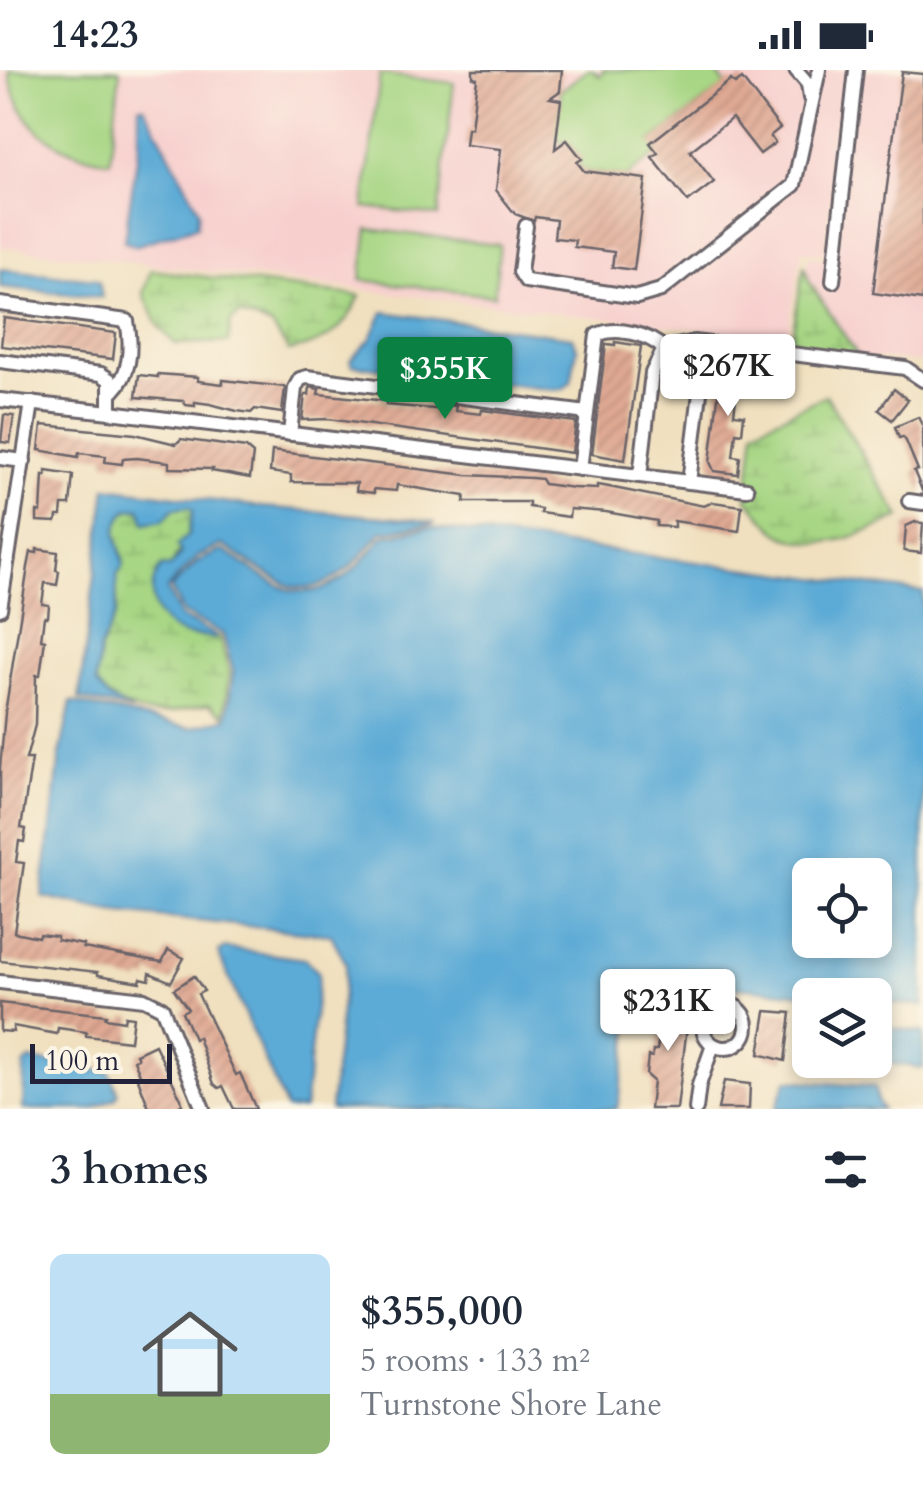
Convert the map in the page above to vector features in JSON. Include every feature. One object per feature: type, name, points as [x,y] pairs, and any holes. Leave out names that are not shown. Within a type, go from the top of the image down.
[{"type":"street","points":[[796,70],[810,90],[810,103]]},
{"type":"street","points":[[526,226],[520,272],[526,281],[637,297],[660,290],[794,185],[819,70]]},
{"type":"street","points":[[833,281],[856,70]]},
{"type":"street","points":[[0,304],[127,321],[130,350],[126,374],[112,391]]},
{"type":"street","points":[[580,469],[599,333],[647,336],[664,350]]},
{"type":"street","points":[[640,476],[652,374],[664,350],[676,344],[706,344],[905,368],[923,380]]},
{"type":"street","points":[[688,482],[706,344]]},
{"type":"street","points":[[0,360],[101,374],[110,380],[110,412]]},
{"type":"street","points":[[290,434],[295,388],[300,379],[308,377],[587,413]]},
{"type":"street","points":[[0,400],[747,489]]},
{"type":"street","points":[[0,608],[32,403]]},
{"type":"street","points":[[0,458],[24,462]]},
{"type":"street","points":[[0,982],[144,999],[162,1008],[203,1109]]},
{"type":"street","points":[[696,1109],[712,1045]]},
{"type":"shaded area","points":[[0,70],[848,70],[825,254],[802,251],[787,340],[0,247]]},
{"type":"shaded area","points":[[853,70],[923,70],[923,363],[858,356],[809,283],[808,256],[826,259],[829,255]]},
{"type":"green space","points":[[9,70],[120,70],[110,161],[73,151],[42,134],[21,107]]},
{"type":"green space","points":[[587,70],[594,70],[599,76],[602,70],[714,70],[726,85],[651,142],[658,153],[626,177],[584,171],[577,162],[581,159],[567,141],[562,144],[554,134],[560,91]]},
{"type":"green space","points":[[380,74],[454,83],[438,216],[364,207]]},
{"type":"green space","points":[[368,229],[500,245],[494,296],[361,280]]},
{"type":"green space","points":[[804,265],[810,283],[858,356],[791,343]]},
{"type":"green space","points":[[151,270],[360,296],[340,327],[302,348],[289,351],[272,326],[240,314],[231,321],[228,342],[175,344],[158,325],[143,293]]},
{"type":"green space","points":[[826,395],[900,517],[845,539],[802,541],[776,531],[747,499],[755,429]]},
{"type":"green space","points":[[135,507],[163,520],[174,509],[193,510],[188,535],[171,566],[158,614],[183,634],[220,637],[229,672],[224,715],[209,704],[145,713],[113,700],[96,683],[100,649],[116,614],[117,575],[123,557],[117,543],[117,528],[123,516]]},
{"type":"water","points":[[139,106],[144,106],[199,210],[197,226],[135,246],[124,241],[139,145]]},
{"type":"water","points":[[0,269],[95,279],[99,281],[102,297],[0,287]]},
{"type":"water","points":[[383,312],[572,337],[577,348],[571,382],[554,390],[352,365],[350,360],[370,340]]},
{"type":"water","points":[[106,487],[436,523],[381,532],[343,573],[319,586],[305,588],[284,583],[222,545],[197,557],[167,589],[181,617],[217,636],[214,639],[172,629],[158,614],[152,595],[161,567],[171,566],[181,553],[177,545],[188,535],[193,510],[174,509],[163,520],[145,523],[140,508],[127,510],[116,532],[124,566],[117,575],[116,614],[100,649],[96,683],[110,699],[133,711],[79,699]]},
{"type":"water","points":[[430,527],[923,592],[923,1006],[892,1003],[892,978],[792,978],[792,993],[661,979],[645,983],[634,1002],[617,1109],[330,1109],[346,964],[331,935],[111,912],[42,897],[60,755],[71,702],[190,728],[227,718],[233,671],[223,634],[183,613],[171,588],[198,561],[222,550],[284,588],[306,591],[332,585],[365,558],[383,536]]},
{"type":"water","points":[[225,948],[305,959],[319,973],[304,1109],[286,1109],[221,960],[219,952]]},
{"type":"water","points":[[892,1028],[923,1032],[923,1068],[892,1064]]},
{"type":"water","points":[[30,1060],[109,1072],[118,1093],[116,1098],[92,1109],[23,1109],[24,1065]]},
{"type":"water","points":[[787,1080],[875,1087],[882,1109],[775,1109]]},
{"type":"building","points":[[473,70],[562,70],[560,91],[550,98],[561,100],[555,149],[567,140],[582,159],[577,162],[584,171],[646,179],[634,270],[612,267],[614,252],[574,247],[575,240],[554,238],[556,220],[535,217],[534,221],[515,214],[496,190],[501,149],[465,145],[477,78],[473,77]]},
{"type":"building","points":[[902,72],[923,74],[923,300],[873,293]]},
{"type":"building","points":[[742,79],[780,128],[770,136],[775,143],[760,154],[732,118],[690,151],[714,182],[688,202],[652,157],[658,153],[650,143],[731,80],[735,84]]},
{"type":"building","points":[[4,318],[116,333],[113,359],[1,346]]},
{"type":"building","points":[[606,344],[641,346],[625,460],[592,454]]},
{"type":"building","points":[[727,364],[752,367],[749,385],[738,383],[734,414],[744,415],[742,433],[736,432],[733,456],[740,457],[738,474],[714,471],[710,462],[721,372]]},
{"type":"building","points":[[139,375],[198,377],[198,381],[223,384],[223,380],[285,387],[282,413],[255,409],[251,413],[210,404],[195,402],[195,406],[183,401],[136,397]]},
{"type":"building","points":[[310,387],[319,389],[318,394],[386,401],[386,405],[446,410],[446,405],[456,406],[455,411],[481,414],[482,410],[576,422],[572,453],[328,419],[302,420]]},
{"type":"building","points":[[894,389],[908,400],[892,420],[879,410]]},
{"type":"building","points":[[4,415],[14,416],[10,443],[1,442]]},
{"type":"building","points":[[918,417],[923,427],[923,493],[906,441],[899,438],[895,427]]},
{"type":"building","points":[[42,425],[135,434],[176,444],[181,439],[246,448],[253,454],[250,478],[213,469],[169,468],[169,462],[137,458],[123,459],[122,464],[105,462],[106,456],[79,453],[78,457],[39,450]]},
{"type":"building","points":[[272,451],[467,475],[541,479],[544,484],[574,488],[597,489],[597,485],[704,506],[713,502],[742,506],[739,531],[674,521],[674,527],[656,526],[657,521],[570,509],[569,517],[540,513],[541,509],[529,507],[529,502],[464,502],[465,496],[397,485],[396,491],[374,489],[374,493],[356,491],[357,483],[291,482],[291,475],[270,472]]},
{"type":"building","points":[[46,471],[73,475],[70,505],[62,505],[56,522],[37,521]]},
{"type":"building","points":[[923,523],[921,553],[904,551],[906,526]]},
{"type":"building","points":[[37,549],[58,552],[59,571],[57,585],[45,583],[42,604],[49,605],[48,617],[44,617],[41,639],[45,640],[40,675],[36,675],[35,725],[26,759],[32,759],[21,828],[26,829],[24,842],[19,841],[16,862],[24,863],[14,932],[57,936],[57,940],[84,945],[83,948],[162,962],[168,950],[184,958],[171,982],[150,973],[149,980],[141,978],[140,982],[98,972],[0,961],[0,768],[28,567],[31,552],[37,553]]},
{"type":"building","points":[[194,976],[204,991],[198,994],[211,1022],[256,1109],[234,1109],[223,1086],[214,1084],[198,1037],[194,1039],[182,1012],[188,1009],[174,989]]},
{"type":"building","points":[[658,999],[690,1002],[677,1109],[650,1109],[653,1081],[646,1075],[648,1056],[652,1057],[653,1050],[657,1050]]},
{"type":"building","points":[[0,1003],[106,1015],[105,1018],[124,1021],[125,1016],[133,1017],[130,1041],[58,1028],[57,1034],[13,1026],[13,1032],[0,1031]]},
{"type":"building","points":[[766,1011],[791,1013],[785,1061],[759,1054]]},
{"type":"building","points":[[155,1045],[181,1099],[182,1105],[173,1109],[149,1108],[138,1079],[141,1077],[134,1060],[138,1058],[136,1054]]},
{"type":"building","points":[[724,1081],[750,1084],[749,1109],[718,1109]]}]
